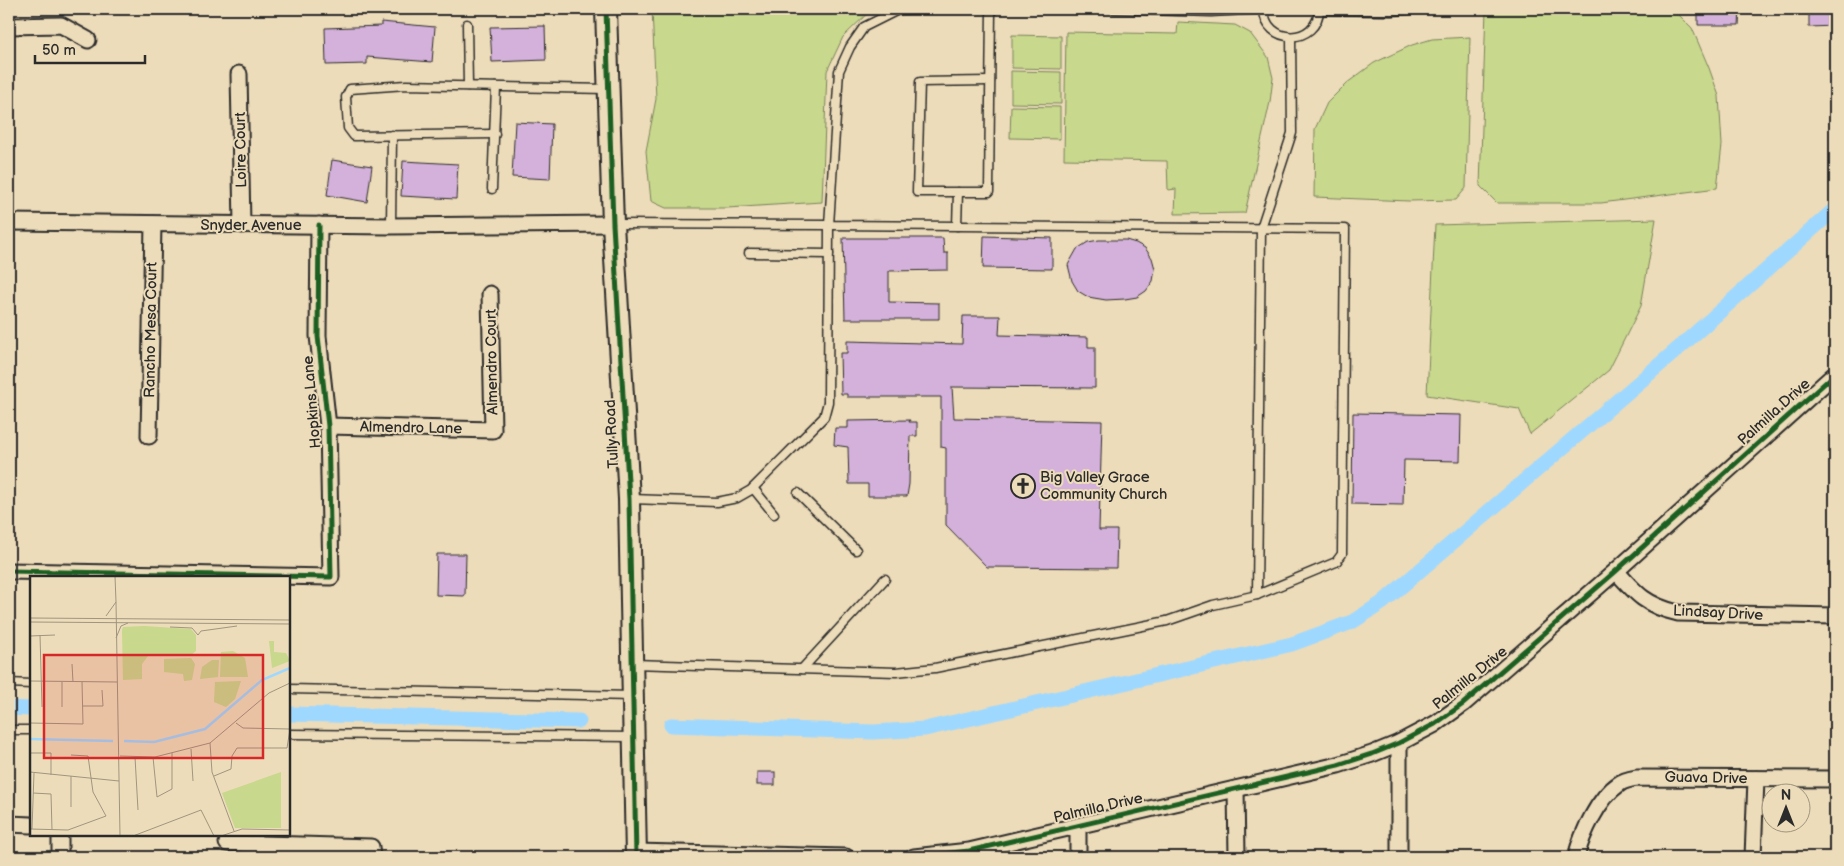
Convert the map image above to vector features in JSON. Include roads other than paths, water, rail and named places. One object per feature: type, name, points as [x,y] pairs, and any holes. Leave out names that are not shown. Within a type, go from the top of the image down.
[{"type":"main road","name":"Tully Road","points":[[601,9],[608,89],[613,224],[628,499],[634,696],[636,855]]},
{"type":"street","points":[[9,26],[61,25],[88,40]]},
{"type":"street","name":"Loire Court","points":[[239,74],[242,225]]},
{"type":"street","name":"Snyder Avenue","points":[[9,222],[391,226],[613,224]]},
{"type":"street","name":"Rancho Mesa Court","points":[[148,436],[153,224]]},
{"type":"street","name":"Hopkins Lane","points":[[290,576],[331,577],[328,426],[318,336],[319,225]]},
{"type":"street","name":"Almendro Court","points":[[490,294],[493,430]]},
{"type":"street","name":"Palmilla Drive","points":[[914,857],[969,850],[1236,789],[1338,765],[1399,743],[1434,724],[1463,704],[1616,571],[1835,374]]},
{"type":"street","name":"Almendro Lane","points":[[328,426],[493,430]]},
{"type":"street","name":"Hopkins Lane","points":[[9,571],[277,576]]},
{"type":"street","name":"Lindsay Drive","points":[[1616,571],[1635,593],[1649,604],[1678,614],[1835,616]]},
{"type":"street","points":[[1399,743],[1399,857]]},
{"type":"street","name":"Guava Drive","points":[[1576,857],[1584,832],[1592,818],[1610,792],[1627,779],[1835,780]]},
{"type":"street","points":[[1753,857],[1756,779]]},
{"type":"street","points":[[1236,789],[1236,857]]},
{"type":"street","points":[[9,824],[30,825]]},
{"type":"street","points":[[1078,826],[1078,857]]},
{"type":"street","points":[[60,836],[60,857]]},
{"type":"street","points":[[227,843],[372,852]]},
{"type":"street","points":[[636,855],[846,857]]},
{"type":"lane","points":[[628,499],[717,502],[737,498],[753,488],[824,417],[828,402],[829,254],[838,71],[864,27],[898,10],[907,9]]},
{"type":"lane","points":[[990,81],[920,82],[917,192],[989,192],[991,9]]},
{"type":"lane","points":[[1114,9],[1212,12],[1264,9],[1266,20],[1270,27],[1283,36],[1291,37],[1298,36],[1312,28],[1319,10],[1391,11],[1418,9]]},
{"type":"lane","points":[[467,24],[468,86]]},
{"type":"lane","points":[[1257,595],[1261,228],[1292,133],[1291,37]]},
{"type":"lane","points":[[495,134],[354,136],[348,128],[346,97],[350,89],[406,85],[608,89]]},
{"type":"lane","points":[[492,189],[496,87]]},
{"type":"lane","points":[[391,226],[392,135]]},
{"type":"lane","points":[[957,226],[958,192]]},
{"type":"lane","points":[[613,224],[1345,229],[1342,554],[1336,562],[1257,595],[1213,605],[1167,621],[935,668],[896,672],[633,664]]},
{"type":"lane","points":[[749,253],[829,254]]},
{"type":"lane","points":[[753,488],[774,514]]},
{"type":"lane","points":[[798,493],[856,550]]},
{"type":"lane","points":[[802,669],[885,579]]},
{"type":"lane","points":[[9,683],[30,684]]},
{"type":"lane","points":[[290,690],[634,696]]},
{"type":"lane","points":[[9,730],[30,730]]},
{"type":"lane","points":[[290,734],[634,737]]},
{"type":"waterway","points":[[671,725],[873,732],[925,729],[1292,644],[1352,622],[1382,603],[1672,354],[1835,209]]},
{"type":"waterway","points":[[9,708],[30,709]]},
{"type":"waterway","points":[[290,714],[579,721]]},
{"type":"place","name":"Big Valley Grace Community Church","points":[[1023,486]]}]
